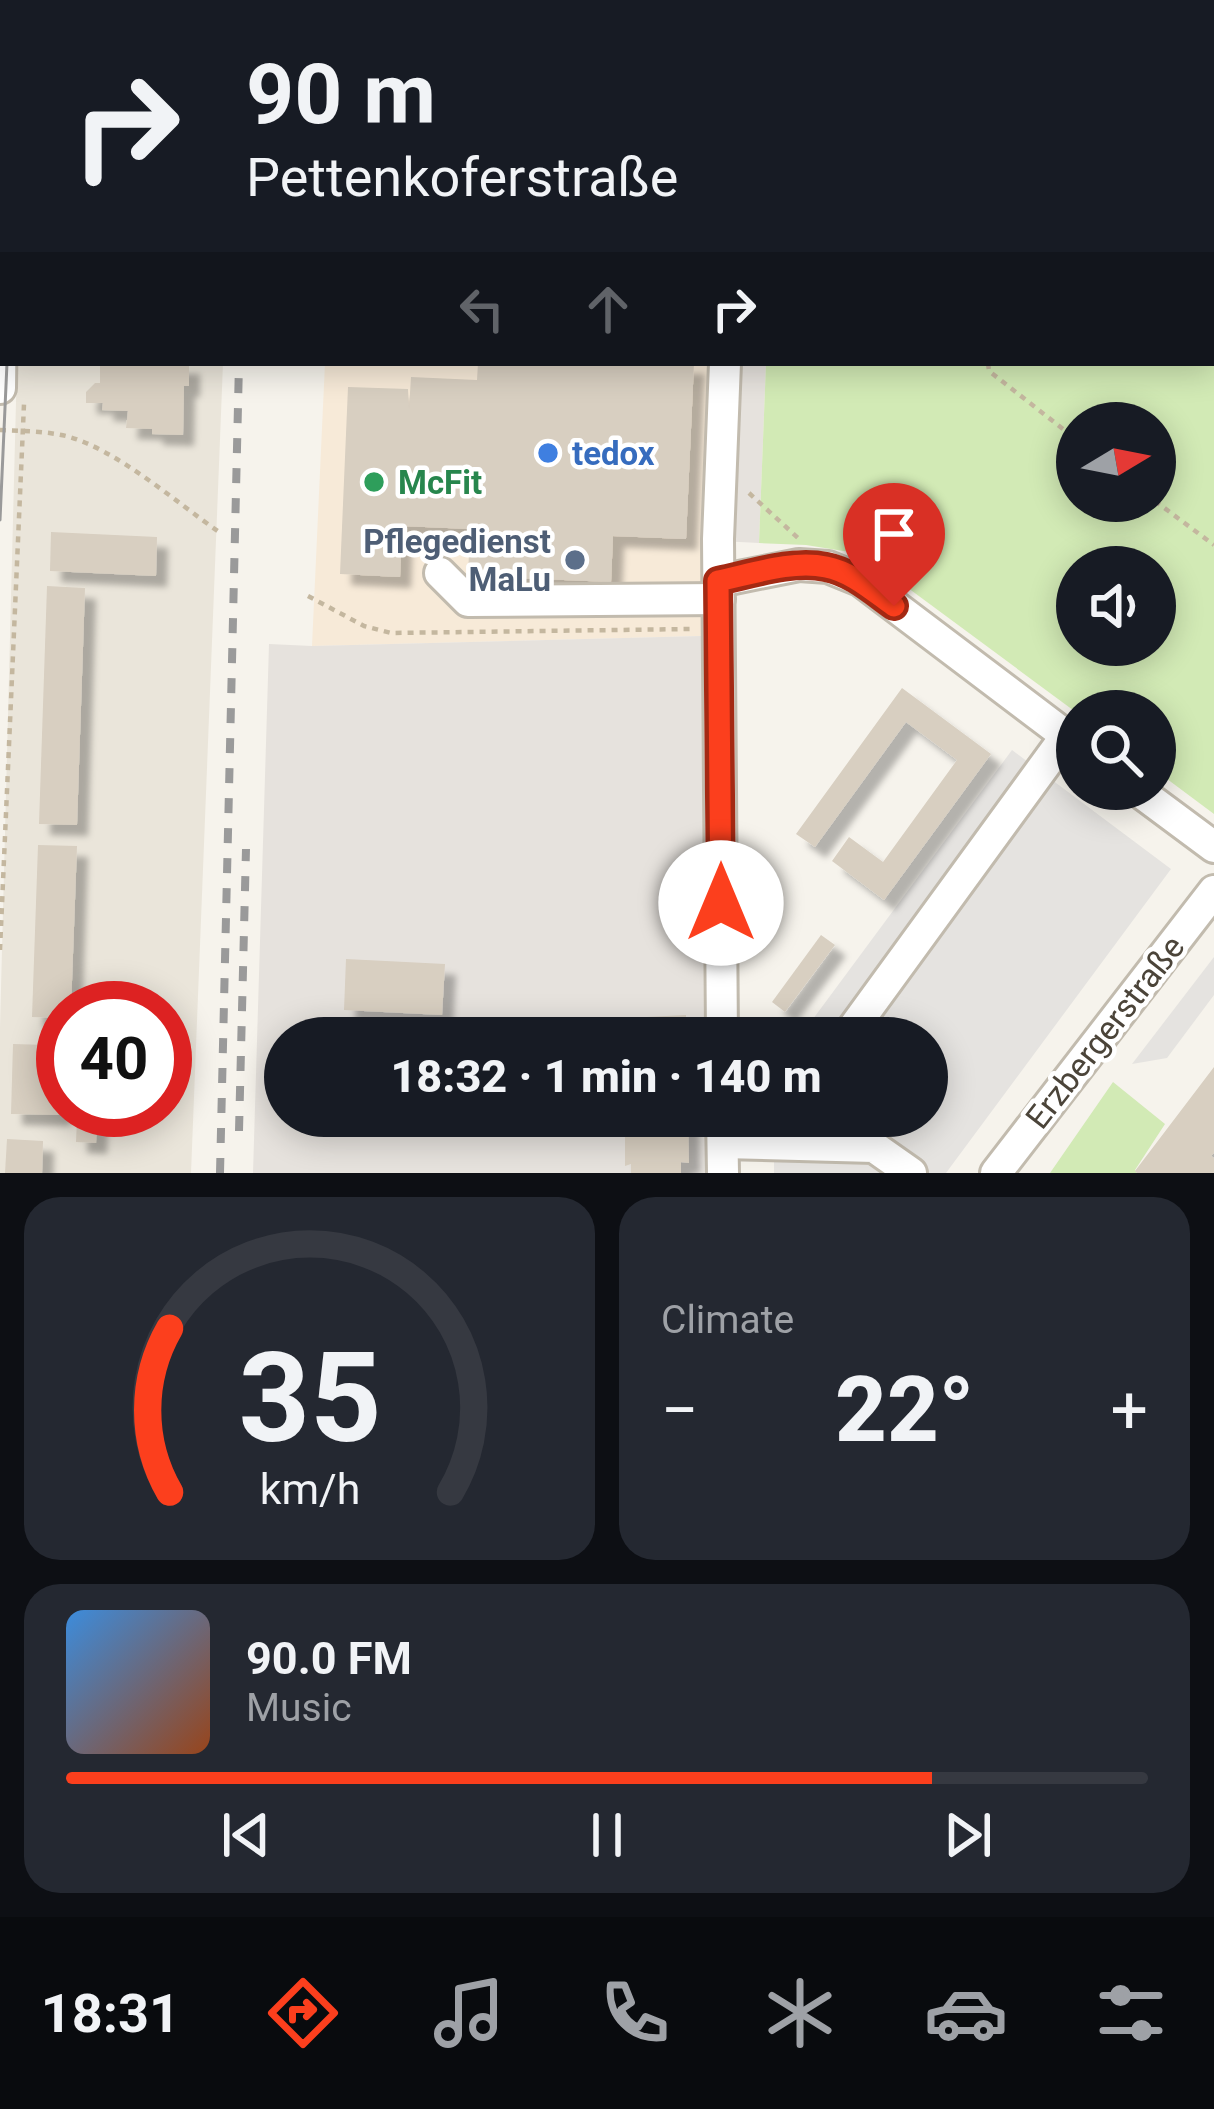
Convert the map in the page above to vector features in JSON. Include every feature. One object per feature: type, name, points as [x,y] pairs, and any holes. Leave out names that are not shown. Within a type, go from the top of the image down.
[{"type":"street","points":[[722,1017],[719,590],[725,366]]},
{"type":"street","points":[[440,573],[468,601],[719,590],[799,565],[828,567],[860,580],[1056,728]]},
{"type":"street","points":[[862,1017],[1056,761]]},
{"type":"street","points":[[1164,810],[1214,848]]},
{"type":"street","name":"Erzbergerstraße","points":[[995,1173],[1214,892]]},
{"type":"street","points":[[868,1137],[874,1147],[911,1173]]},
{"type":"street","points":[[723,1144],[874,1147]]},
{"type":"path","points":[[988,366],[1056,424]]},
{"type":"path","points":[[0,950],[23,431],[12,387]]},
{"type":"path","points":[[0,430],[62,435],[86,443],[219,532]]},
{"type":"path","points":[[721,468],[828,567]]},
{"type":"path","points":[[1176,517],[1214,545]]},
{"type":"shaded area","points":[[17,366],[223,366],[191,1173],[0,1173]]},
{"type":"shaded area","points":[[325,366],[708,366],[701,636],[312,646]]},
{"type":"shaded area","points":[[708,366],[766,366],[759,543],[701,540]]},
{"type":"shaded area","points":[[701,636],[704,1017],[264,1017],[264,1137],[705,1137],[705,1173],[253,1173],[269,644]]},
{"type":"shaded area","points":[[1012,750],[1056,783],[1056,810],[1092,810],[1171,869],[946,1173],[774,1173],[774,1137],[948,1137],[948,1017],[814,1017]]},
{"type":"shaded area","points":[[1214,957],[1214,995],[1167,1058],[1132,1064]]},
{"type":"green space","points":[[766,366],[1214,366],[1214,814],[1176,786],[1176,690],[1056,690],[1056,697],[862,554],[759,543]]},
{"type":"green space","points":[[1113,1082],[1165,1124],[1137,1173],[1050,1173]]},
{"type":"building","points":[[100,366],[189,366],[183,435],[126,428],[128,411],[102,410],[103,403],[86,403],[86,392],[100,383]]},
{"type":"building","name":"tedox","points":[[478,366],[694,366],[686,539],[613,536],[611,582],[468,576],[470,529],[402,526],[400,577],[340,574],[348,387],[408,389],[409,409],[411,377],[477,380]]},
{"type":"building","points":[[51,532],[157,537],[156,576],[50,571]]},
{"type":"building","points":[[47,586],[85,588],[77,825],[39,824]]},
{"type":"building","points":[[902,688],[991,754],[884,900],[832,861],[849,837],[883,862],[957,760],[906,722],[815,847],[796,834]]},
{"type":"building","points":[[38,845],[77,846],[72,981],[36,981],[36,1017],[32,1017]]},
{"type":"building","points":[[821,935],[835,945],[785,1012],[772,1002]]},
{"type":"building","points":[[346,959],[445,964],[442,1015],[344,1010]]},
{"type":"building","points":[[13,1044],[36,1045],[36,1115],[11,1114]]},
{"type":"building","points":[[1214,1067],[1214,1173],[1137,1173],[1135,1171]]},
{"type":"building","points":[[76,1137],[96,1137],[96,1143],[76,1142]]},
{"type":"building","points":[[625,1137],[688,1137],[689,1163],[681,1162],[681,1173],[631,1173],[631,1164],[625,1166]]},
{"type":"building","points":[[7,1139],[43,1141],[42,1173],[5,1173]]},
{"type":"tram line","points":[[0,520],[7,366]]},
{"type":"railway","points":[[220,1173],[239,366]]},
{"type":"railway","points":[[239,1131],[246,849]]},
{"type":"place","name":"tedox","points":[[548,453]]},
{"type":"place","name":"McFit","points":[[374,482]]},
{"type":"place","name":"Pflegedienst MaLu","points":[[575,560]]},
{"type":"route","points":[[721,903],[718,581],[799,565],[828,567],[860,580],[894,606]]}]
